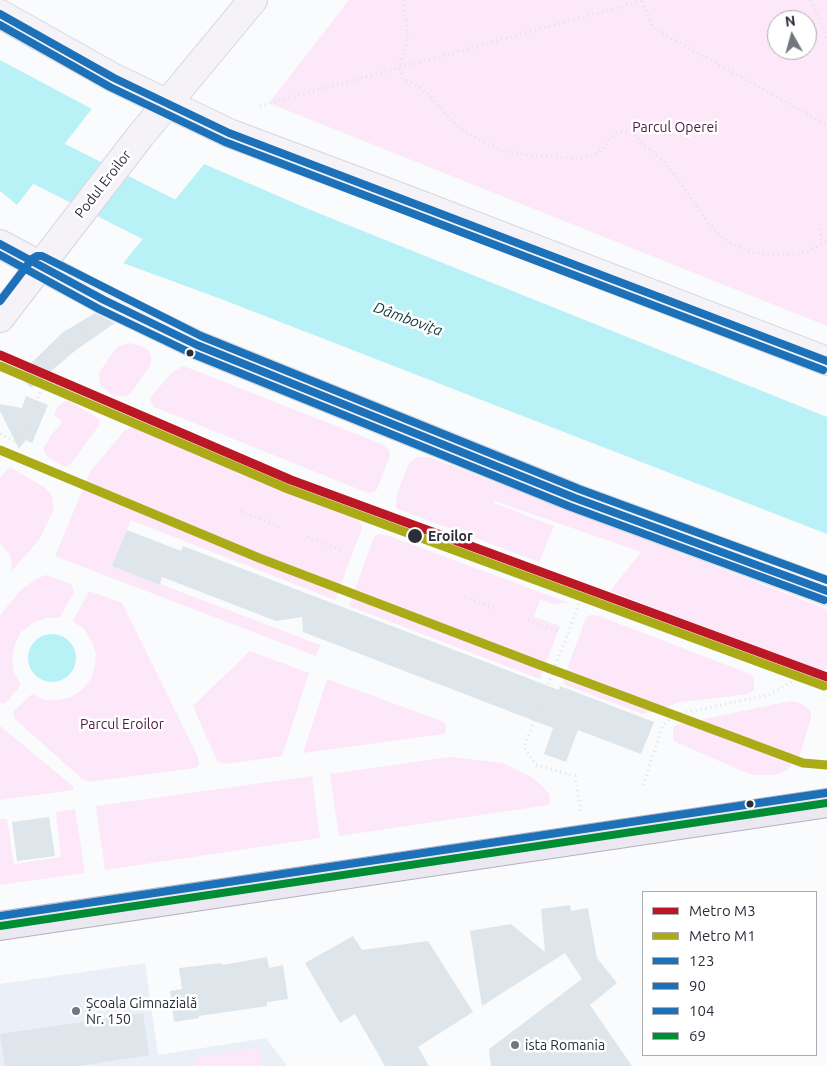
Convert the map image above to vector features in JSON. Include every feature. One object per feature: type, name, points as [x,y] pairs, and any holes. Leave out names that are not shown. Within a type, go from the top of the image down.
[{"type":"main road","name":"Podul Eroilor","points":[[0,318],[141,135],[252,0]]},
{"type":"main road","points":[[0,14],[114,78],[229,132],[827,362]]},
{"type":"main road","points":[[0,244],[104,300],[197,345],[575,498],[827,591]]},
{"type":"main road","points":[[0,926],[827,803]]},
{"type":"path","points":[[403,0],[408,37],[399,68],[403,79],[417,85],[428,94],[462,130],[500,150],[527,155],[579,158],[594,155],[605,147],[610,138],[619,132],[632,132],[645,146],[662,159],[706,220],[720,236],[737,246],[755,253],[776,256],[808,251],[827,241]]},
{"type":"path","points":[[260,106],[643,0],[652,28],[827,125]]},
{"type":"path","points":[[810,0],[827,38]]},
{"type":"path","points":[[820,229],[822,244]]},
{"type":"path","points":[[0,434],[19,444],[55,357],[87,330]]},
{"type":"path","points":[[24,370],[68,389]]},
{"type":"path","points":[[241,511],[280,526]]},
{"type":"path","points":[[308,537],[341,550]]},
{"type":"path","points":[[584,591],[524,747],[536,765],[575,776],[585,839]]},
{"type":"path","points":[[465,597],[497,609]]},
{"type":"path","points":[[528,620],[557,631]]},
{"type":"path","points":[[643,785],[663,725],[672,717],[682,713],[769,695],[800,677]]},
{"type":"shaded area","name":"Școala Gimnazială Nr. 150","points":[[145,963],[158,1055],[266,1038],[287,1066],[0,1066],[0,984]]},
{"type":"green space","name":"Parcul Operei","points":[[349,0],[827,0],[827,326],[269,103]]},
{"type":"green space","points":[[130,343],[148,350],[151,355],[151,364],[131,393],[126,396],[114,396],[102,387],[99,375],[114,351],[119,346]]},
{"type":"green space","points":[[181,367],[186,367],[382,444],[389,450],[390,456],[376,491],[368,493],[154,407],[150,400],[152,395],[172,373]]},
{"type":"green space","points":[[66,401],[70,401],[99,419],[100,424],[70,465],[64,467],[48,457],[44,452],[44,448],[52,434],[61,424],[61,421],[54,415],[57,407]]},
{"type":"green space","points":[[135,427],[358,519],[362,528],[335,600],[131,520],[113,566],[320,645],[316,656],[57,557],[56,554],[90,472],[124,431]]},
{"type":"green space","points":[[418,457],[429,457],[824,608],[827,610],[826,669],[822,672],[816,671],[610,591],[641,552],[495,501],[494,503],[554,526],[539,562],[398,509],[396,507],[397,494],[409,463]]},
{"type":"green space","points":[[10,467],[44,487],[52,496],[54,509],[39,540],[11,572],[12,563],[10,555],[0,543],[0,478]]},
{"type":"green space","points":[[379,534],[389,536],[569,603],[554,604],[540,600],[534,617],[560,626],[540,679],[349,606],[374,537]]},
{"type":"green space","points":[[46,575],[71,584],[74,592],[60,617],[46,618],[33,623],[21,632],[15,644],[12,659],[14,673],[21,685],[6,703],[2,704],[0,702],[0,615],[21,590],[36,579]]},
{"type":"green space","name":"Parcul Eroilor","points":[[89,591],[122,603],[198,757],[199,765],[195,768],[89,782],[81,778],[15,719],[13,712],[32,694],[45,700],[59,700],[71,697],[82,690],[91,679],[96,653],[84,629],[73,621]]},
{"type":"green space","points":[[590,615],[599,616],[750,674],[754,679],[754,690],[748,694],[681,702],[643,714],[565,685],[563,680],[586,618]]},
{"type":"green space","points":[[250,651],[309,673],[282,756],[225,764],[217,761],[193,706]]},
{"type":"green space","points":[[327,679],[444,722],[446,732],[444,734],[303,753]]},
{"type":"green space","points":[[791,701],[802,704],[811,712],[811,718],[798,761],[784,772],[773,775],[747,773],[673,739],[673,727],[680,724]]},
{"type":"green space","points":[[0,726],[73,786],[73,790],[0,800]]},
{"type":"green space","points":[[449,757],[503,763],[533,778],[549,794],[550,803],[548,805],[339,836],[330,774]]},
{"type":"green space","points":[[312,776],[320,838],[105,870],[96,806]]},
{"type":"green space","points":[[75,809],[85,873],[0,885],[0,819],[7,819],[14,864],[61,857],[56,812]]},
{"type":"green space","points":[[259,1047],[262,1066],[196,1066],[195,1057]]},
{"type":"water","points":[[0,60],[92,109],[17,205],[0,191]]},
{"type":"water","points":[[204,164],[313,211],[827,417],[827,534],[221,299],[123,263]]},
{"type":"water","points":[[52,634],[61,636],[69,641],[74,649],[76,658],[74,667],[69,675],[61,680],[52,682],[43,680],[35,675],[30,667],[28,658],[30,649],[35,641],[43,636]]},
{"type":"pier","points":[[92,109],[94,111],[19,206],[17,205]]},
{"type":"pier","points":[[202,162],[204,164],[123,263],[121,262]]},
{"type":"building","points":[[95,313],[115,323],[76,350],[31,388],[19,375],[62,333]]},
{"type":"building","points":[[26,396],[48,405],[32,443],[26,440],[19,449],[0,411],[0,404],[22,408]]},
{"type":"building","points":[[127,530],[181,551],[183,546],[559,690],[560,686],[654,722],[641,754],[578,730],[566,762],[544,754],[553,728],[303,632],[302,617],[276,621],[162,577],[160,585],[112,566]]},
{"type":"building","points":[[49,817],[55,856],[17,861],[12,822]]},
{"type":"building","points":[[570,905],[571,911],[588,908],[597,958],[617,983],[590,1005],[632,1066],[491,1066],[489,1049],[582,979],[565,953],[482,1006],[470,931],[511,924],[545,952],[541,909]]},
{"type":"building","points":[[353,936],[362,950],[428,941],[473,1012],[418,1047],[429,1066],[385,1066],[355,1014],[340,1023],[305,963]]},
{"type":"building","points":[[267,957],[269,968],[283,965],[288,999],[267,1002],[267,1006],[199,1016],[199,1018],[174,1022],[170,991],[182,989],[179,968],[222,963],[222,965]]},
{"type":"building","points":[[143,1013],[149,1055],[79,1066],[5,1066],[0,1034]]},
{"type":"waterway","name":"Dâmbovița","points":[[0,139],[184,232],[223,247]]},
{"type":"metro line","name":"M3","points":[[0,355],[291,480],[827,677]]},
{"type":"metro line","name":"M1","points":[[0,366],[288,489],[824,686]]},
{"type":"metro line","name":"M1","points":[[0,450],[259,558],[537,664],[803,763],[827,765]]},
{"type":"transit line","name":"123","points":[[0,14],[114,78],[229,133],[827,361]]},
{"type":"transit line","name":"90","points":[[0,25],[110,87],[225,142],[823,370]]},
{"type":"transit line","name":"123","points":[[0,244],[104,300],[197,345],[575,498],[827,591]]},
{"type":"transit line","name":"90","points":[[0,255],[99,309],[193,354],[571,507],[824,600]]},
{"type":"transit line","name":"104","points":[[0,301],[32,259],[42,256],[201,336],[579,489],[827,580]]},
{"type":"transit line","name":"104","points":[[0,916],[826,793]]},
{"type":"transit line","name":"69","points":[[0,926],[827,803]]},
{"type":"place","name":"Eroilor","points":[[415,536]]},
{"type":"place","name":"Școala Gimnazială Nr. 150","points":[[76,1011]]},
{"type":"place","name":"ista Romania","points":[[515,1045]]}]
